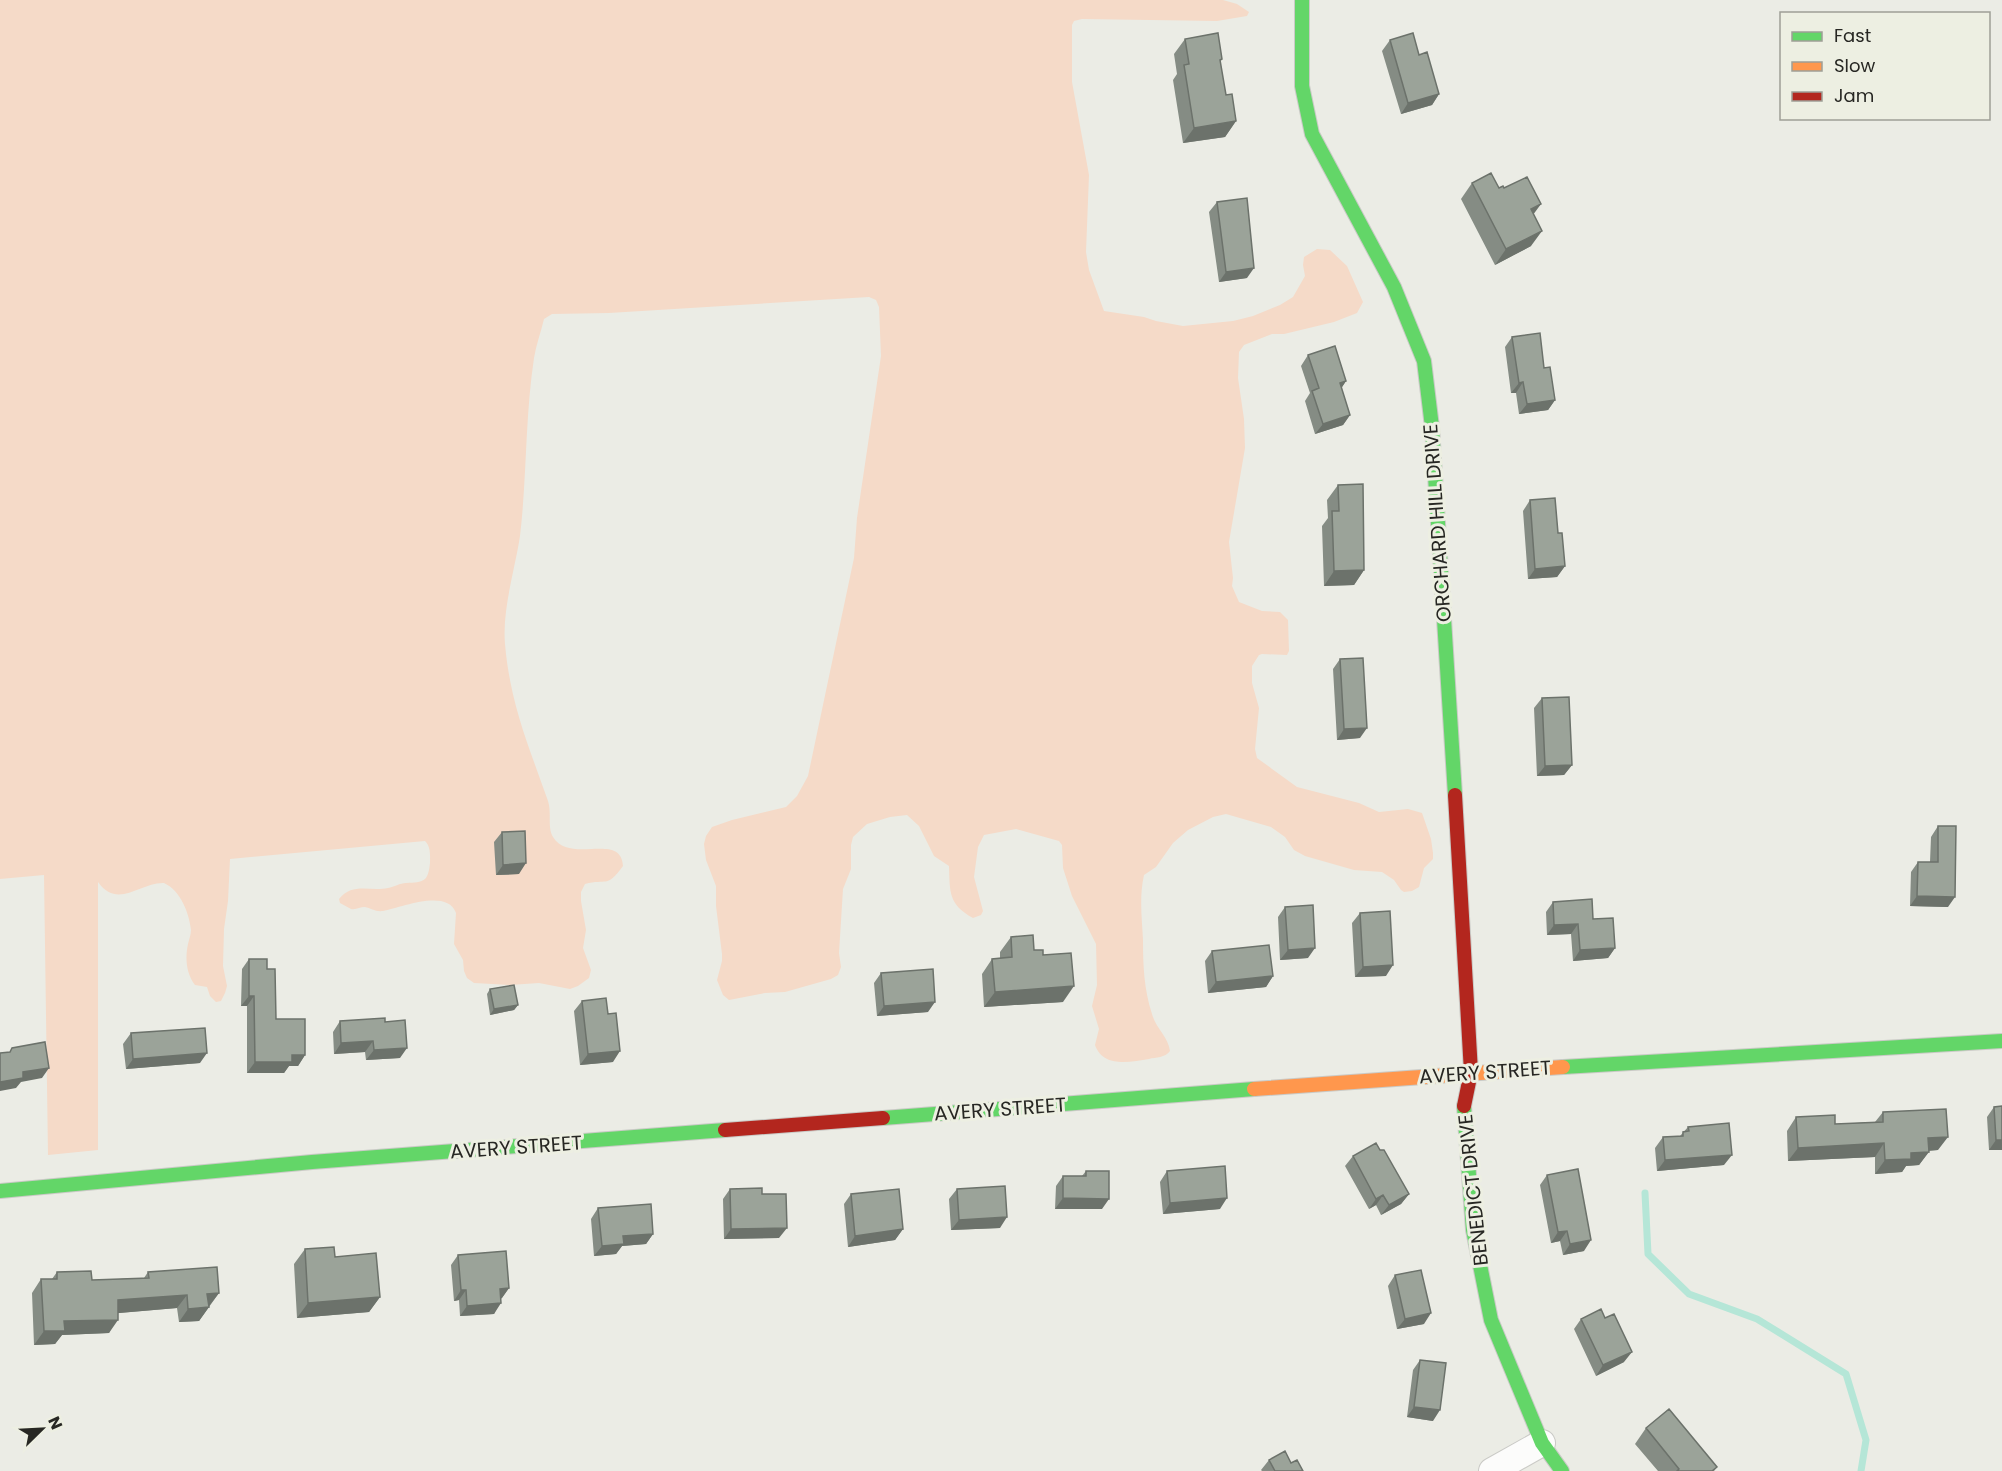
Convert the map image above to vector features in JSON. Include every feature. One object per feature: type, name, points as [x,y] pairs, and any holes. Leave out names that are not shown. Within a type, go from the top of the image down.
[{"type":"main road","name":"ORCHARD HILL DRIVE","points":[[1302,0],[1302,86],[1312,134],[1394,287],[1424,361],[1432,428],[1471,1072]]},
{"type":"main road","name":"AVERY STREET","points":[[0,1191],[312,1162],[1471,1072],[2002,1041]]},
{"type":"main road","name":"BENEDICT DRIVE","points":[[1471,1072],[1463,1111],[1473,1230],[1491,1320],[1542,1443],[1562,1471]]},
{"type":"street","points":[[1492,1471],[1542,1443]]},
{"type":"shaded area","points":[[0,0],[1223,0],[1237,4],[1249,12],[1247,16],[1217,21],[1082,19],[1074,21],[1072,25],[1072,82],[1089,175],[1086,252],[1089,270],[1104,311],[1183,326],[1233,321],[1280,305],[1293,297],[1305,276],[1304,257],[1317,249],[1330,250],[1347,266],[1363,302],[1357,313],[1334,322],[1284,334],[1272,334],[1244,345],[1239,352],[1238,378],[1244,419],[1245,448],[1229,542],[1232,586],[1239,602],[1262,611],[1280,612],[1288,620],[1289,651],[1287,655],[1262,654],[1252,666],[1252,683],[1259,708],[1255,749],[1257,758],[1297,787],[1359,803],[1379,812],[1408,809],[1422,813],[1431,839],[1433,859],[1424,868],[1419,887],[1404,892],[1394,880],[1382,872],[1354,870],[1305,856],[1294,850],[1285,837],[1271,827],[1226,814],[1213,817],[1188,830],[1173,843],[1156,867],[1144,875],[1142,891],[1141,908],[1147,996],[1154,1019],[1170,1051],[1160,1057],[1118,1062],[1104,1057],[1095,1045],[1099,1029],[1092,1006],[1097,985],[1096,944],[1072,896],[1063,868],[1062,845],[1059,841],[1016,829],[984,835],[978,847],[974,877],[983,911],[981,915],[973,918],[959,908],[955,902],[950,890],[949,866],[934,856],[919,826],[907,815],[890,817],[867,824],[853,837],[851,869],[843,889],[839,953],[841,967],[838,975],[785,992],[765,993],[729,1000],[723,995],[717,980],[722,954],[716,886],[706,860],[704,844],[712,827],[786,807],[797,796],[808,776],[854,558],[857,518],[881,356],[879,307],[876,300],[869,297],[609,313],[552,314],[544,319],[534,358],[520,536],[505,617],[505,644],[511,686],[527,743],[548,801],[550,829],[553,837],[561,845],[571,848],[614,851],[620,856],[623,866],[613,878],[585,884],[581,892],[586,930],[583,948],[591,970],[589,978],[570,989],[539,983],[510,985],[474,983],[467,978],[463,960],[454,944],[456,913],[451,906],[443,902],[422,901],[380,911],[365,907],[351,909],[340,903],[339,899],[344,894],[356,889],[381,889],[424,880],[430,863],[429,848],[425,841],[230,859],[223,966],[227,986],[221,1001],[216,1002],[210,996],[207,987],[195,985],[190,976],[187,949],[191,932],[190,923],[183,903],[175,891],[164,883],[130,893],[113,894],[98,882],[98,1150],[48,1155],[44,875],[0,879]]},
{"type":"building","points":[[1218,33],[1226,95],[1232,94],[1236,121],[1194,128],[1184,65],[1189,64],[1185,39]]},
{"type":"building","points":[[1413,33],[1419,55],[1427,52],[1439,94],[1408,103],[1390,40]]},
{"type":"building","points":[[1491,173],[1499,188],[1503,186],[1504,188],[1527,177],[1541,204],[1531,209],[1542,231],[1506,249],[1472,183]]},
{"type":"building","points":[[1247,198],[1254,268],[1226,272],[1217,202]]},
{"type":"building","points":[[1540,333],[1544,368],[1550,367],[1555,400],[1527,404],[1523,382],[1519,383],[1512,337]]},
{"type":"building","points":[[1335,346],[1346,381],[1340,383],[1350,415],[1323,424],[1312,391],[1319,388],[1308,355]]},
{"type":"building","points":[[1363,484],[1364,570],[1334,571],[1332,511],[1339,511],[1338,485]]},
{"type":"building","points":[[1555,498],[1558,533],[1562,533],[1565,566],[1535,569],[1530,500]]},
{"type":"building","points":[[1363,658],[1367,728],[1344,729],[1340,659]]},
{"type":"building","points":[[1569,697],[1572,765],[1545,766],[1542,698]]},
{"type":"building","points":[[1938,826],[1956,826],[1955,897],[1917,896],[1918,862],[1938,862]]},
{"type":"building","points":[[525,831],[526,863],[503,865],[502,832]]},
{"type":"building","points":[[1592,899],[1593,919],[1613,918],[1615,948],[1580,950],[1578,924],[1554,925],[1553,902]]},
{"type":"building","points":[[1313,905],[1315,948],[1288,950],[1285,907]]},
{"type":"building","points":[[1390,911],[1393,965],[1363,967],[1360,913]]},
{"type":"building","points":[[1033,935],[1034,950],[1043,950],[1043,955],[1071,953],[1074,986],[995,992],[992,959],[1012,957],[1011,937]]},
{"type":"building","points":[[1269,945],[1273,976],[1216,982],[1212,951]]},
{"type":"building","points":[[249,959],[267,959],[267,969],[275,969],[276,1019],[305,1019],[305,1055],[292,1055],[292,1062],[255,1062],[254,996],[249,996]]},
{"type":"building","points":[[933,969],[935,1002],[884,1006],[881,973]]},
{"type":"building","points":[[514,985],[518,1005],[494,1009],[490,989]]},
{"type":"building","points":[[606,998],[608,1014],[616,1013],[620,1051],[588,1054],[582,1001]]},
{"type":"building","points":[[385,1018],[385,1022],[405,1020],[407,1048],[374,1050],[373,1041],[341,1043],[340,1021]]},
{"type":"building","points":[[205,1028],[207,1053],[133,1059],[131,1033]]},
{"type":"building","points":[[45,1042],[49,1068],[23,1072],[23,1078],[0,1082],[0,1053],[10,1052],[12,1048]]},
{"type":"building","points":[[2002,1106],[2002,1140],[1996,1140],[1994,1107]]},
{"type":"building","points":[[1946,1109],[1948,1137],[1928,1138],[1929,1152],[1911,1153],[1911,1159],[1885,1160],[1884,1143],[1798,1148],[1796,1117],[1835,1115],[1835,1124],[1883,1122],[1883,1112]]},
{"type":"building","points":[[1729,1123],[1732,1155],[1665,1160],[1663,1137],[1683,1136],[1683,1132],[1689,1131],[1688,1127]]},
{"type":"building","points":[[1376,1143],[1380,1150],[1384,1150],[1409,1194],[1389,1205],[1383,1195],[1376,1199],[1353,1156]]},
{"type":"building","points":[[1225,1166],[1227,1198],[1170,1203],[1167,1171]]},
{"type":"building","points":[[1578,1169],[1591,1240],[1570,1244],[1567,1231],[1558,1232],[1547,1175]]},
{"type":"building","points":[[1086,1171],[1109,1171],[1109,1199],[1063,1198],[1063,1176],[1086,1176]]},
{"type":"building","points":[[1005,1186],[1007,1217],[959,1220],[957,1189]]},
{"type":"building","points":[[762,1188],[762,1194],[786,1194],[787,1228],[731,1229],[730,1189]]},
{"type":"building","points":[[899,1189],[903,1229],[855,1236],[851,1194]]},
{"type":"building","points":[[651,1204],[653,1234],[623,1236],[624,1244],[602,1246],[598,1208]]},
{"type":"building","points":[[334,1247],[335,1257],[376,1253],[380,1297],[308,1303],[305,1249]]},
{"type":"building","points":[[506,1251],[509,1288],[500,1289],[501,1303],[467,1306],[466,1290],[461,1290],[458,1255]]},
{"type":"building","points":[[217,1267],[219,1293],[207,1294],[209,1307],[188,1309],[187,1295],[118,1300],[118,1320],[64,1321],[65,1331],[44,1331],[41,1279],[57,1279],[57,1272],[91,1271],[92,1280],[149,1278],[148,1272]]},
{"type":"building","points":[[1421,1270],[1431,1313],[1405,1319],[1395,1275]]},
{"type":"building","points":[[1601,1309],[1605,1318],[1614,1314],[1632,1352],[1603,1365],[1581,1319]]},
{"type":"building","points":[[1420,1360],[1446,1363],[1440,1410],[1414,1407]]},
{"type":"building","points":[[1669,1409],[1717,1467],[1712,1471],[1677,1471],[1679,1469],[1646,1428]]},
{"type":"building","points":[[1285,1451],[1291,1463],[1297,1460],[1303,1471],[1275,1471],[1269,1460]]},
{"type":"waterway","points":[[1645,1193],[1648,1254],[1689,1294],[1757,1319],[1846,1374],[1866,1440],[1861,1471]]},
{"type":"traffic: fast","points":[[1302,0],[1302,86],[1312,134],[1394,287],[1424,361],[1432,427],[1455,795]]},
{"type":"traffic: fast","points":[[1563,1067],[2002,1041]]},
{"type":"traffic: fast","points":[[883,1118],[1254,1089]]},
{"type":"traffic: fast","points":[[1464,1106],[1473,1230],[1491,1320],[1542,1443],[1562,1471]]},
{"type":"traffic: fast","points":[[0,1191],[312,1162],[725,1130]]},
{"type":"traffic: slow","points":[[1254,1089],[1563,1067]]},
{"type":"traffic: jam","points":[[1455,795],[1471,1072],[1464,1106]]},
{"type":"traffic: jam","points":[[725,1130],[883,1118]]}]
